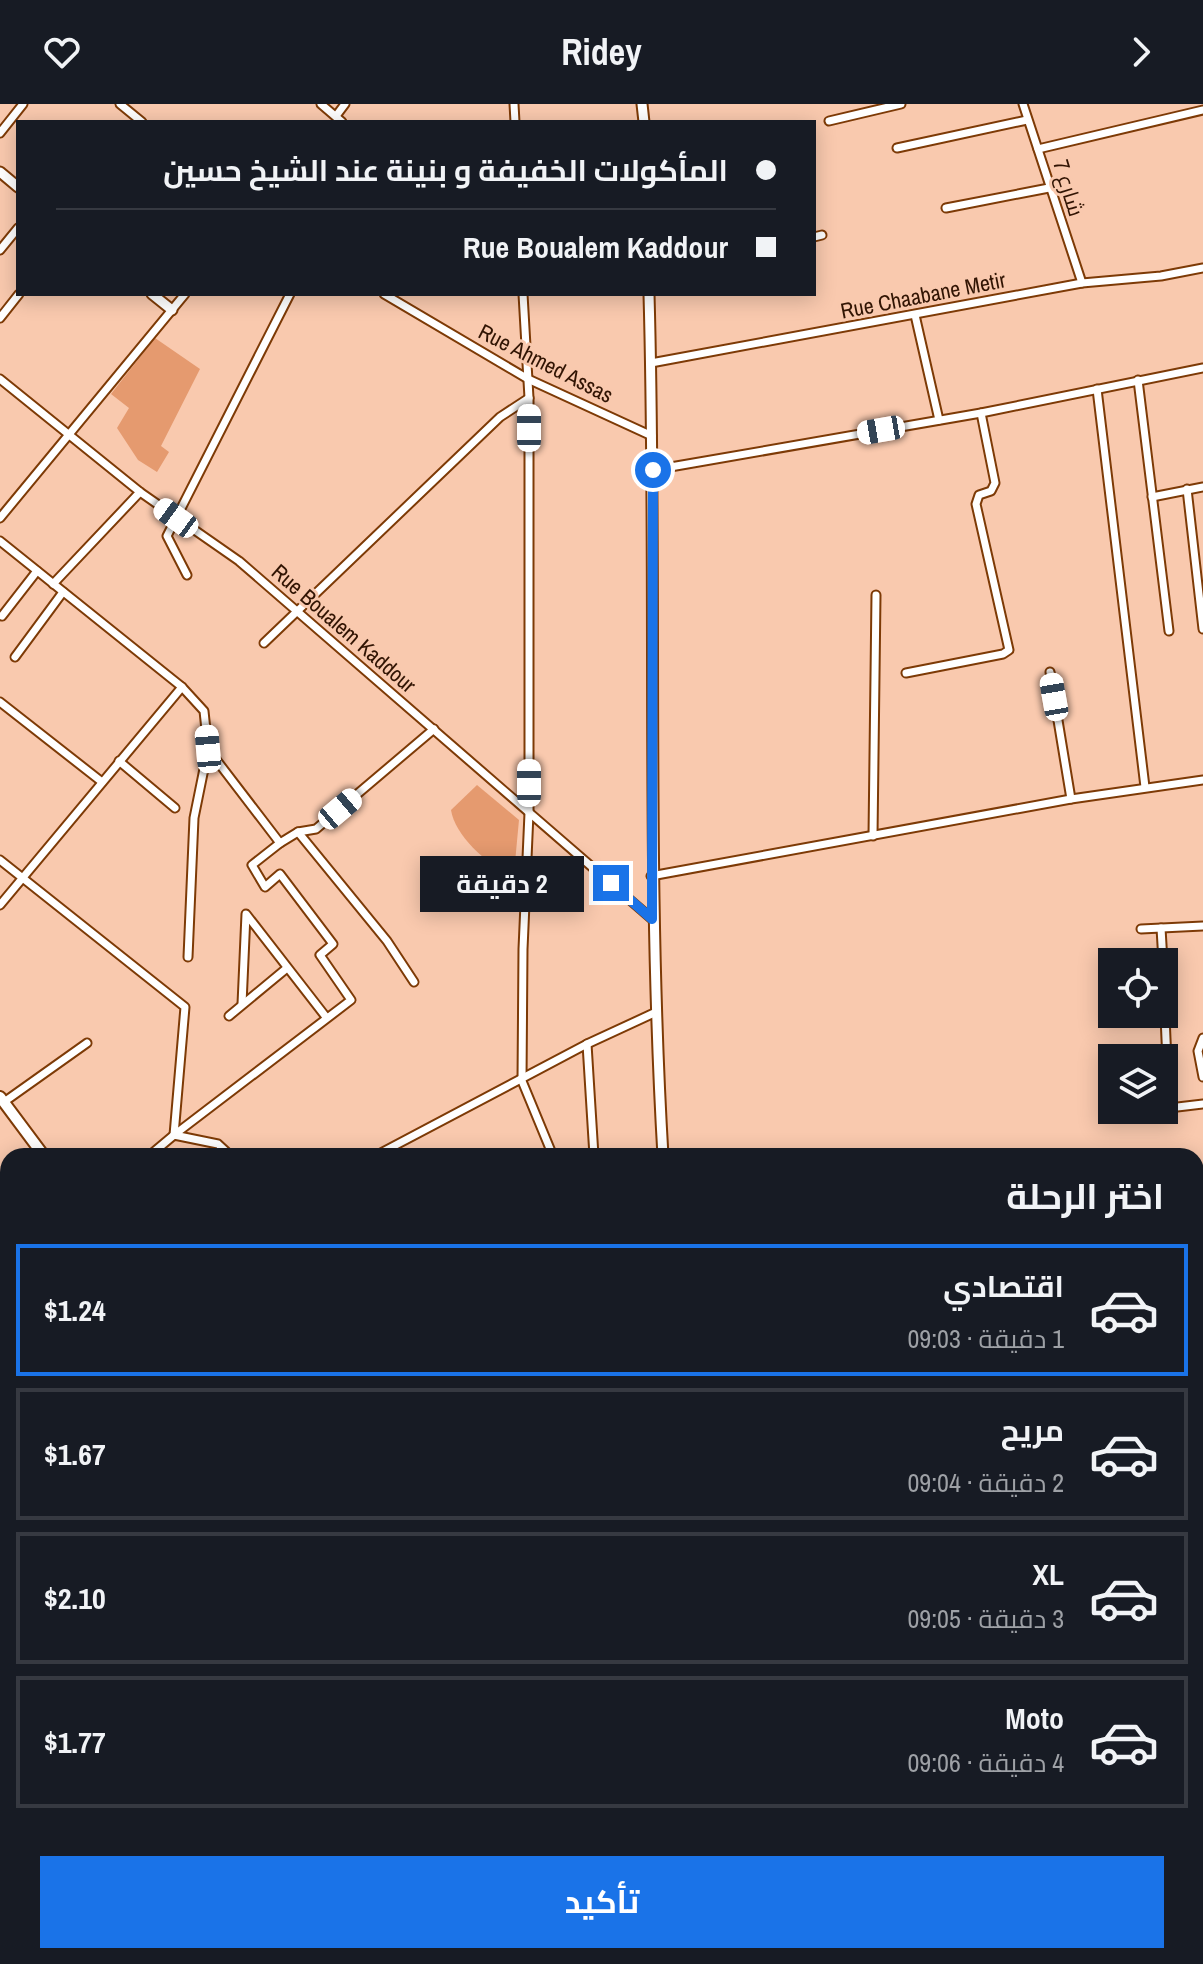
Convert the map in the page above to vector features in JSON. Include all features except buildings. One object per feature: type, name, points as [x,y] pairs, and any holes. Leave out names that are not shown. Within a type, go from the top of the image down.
[{"type":"main road","points":[[2,1099],[38,1148]]},
{"type":"street","points":[[0,133],[23,104]]},
{"type":"street","points":[[120,104],[140,120]]},
{"type":"street","points":[[321,104],[339,119],[345,104]]},
{"type":"street","points":[[829,121],[901,104]]},
{"type":"street","name":"شارع 7","points":[[1023,104],[1082,283]]},
{"type":"street","points":[[1038,149],[1203,110]]},
{"type":"street","points":[[897,148],[1027,120]]},
{"type":"street","points":[[0,172],[16,185]]},
{"type":"street","points":[[946,208],[1049,188]]},
{"type":"street","points":[[0,250],[16,230]]},
{"type":"street","name":"Rue Chaabane Metir","points":[[651,363],[1082,283],[1161,276],[1203,268]]},
{"type":"street","points":[[0,318],[17,296]]},
{"type":"street","points":[[154,296],[172,310]]},
{"type":"street","points":[[0,518],[183,296]]},
{"type":"street","points":[[187,575],[167,536],[289,296]]},
{"type":"street","name":"Rue Ahmed Assas","points":[[387,296],[528,379],[652,436]]},
{"type":"street","points":[[523,296],[529,398],[529,813],[523,949],[522,1081],[550,1148]]},
{"type":"street","points":[[649,296],[653,470],[651,876],[654,1013],[662,1148]]},
{"type":"street","points":[[915,315],[939,420]]},
{"type":"street","points":[[653,470],[981,413],[1203,368]]},
{"type":"street","name":"Rue Boualem Kaddour","points":[[0,379],[140,492],[239,561],[652,919]]},
{"type":"street","points":[[1138,380],[1169,631]]},
{"type":"street","points":[[1097,389],[1145,787]]},
{"type":"street","points":[[264,643],[500,417],[529,398]]},
{"type":"street","points":[[906,673],[1003,654],[1009,650],[976,504],[979,495],[991,491],[995,483],[981,413]]},
{"type":"street","points":[[1152,497],[1203,487]]},
{"type":"street","points":[[1187,489],[1203,629]]},
{"type":"street","points":[[53,584],[140,492]]},
{"type":"street","points":[[1193,535],[1203,534]]},
{"type":"street","points":[[0,541],[182,687],[204,711],[208,749],[194,818],[188,957]]},
{"type":"street","points":[[2,616],[37,571]]},
{"type":"street","points":[[15,657],[63,592]]},
{"type":"street","points":[[873,836],[876,595]]},
{"type":"street","points":[[1050,672],[1071,799]]},
{"type":"street","points":[[0,905],[182,687]]},
{"type":"street","points":[[0,702],[102,782]]},
{"type":"street","points":[[159,1148],[351,1000],[320,955],[333,944],[280,874],[265,887],[252,865],[298,832],[316,829],[434,729]]},
{"type":"street","points":[[208,749],[280,843]]},
{"type":"street","points":[[119,761],[175,808]]},
{"type":"street","points":[[651,876],[1071,799],[1203,780]]},
{"type":"street","points":[[298,832],[387,941],[414,982]]},
{"type":"street","points":[[0,860],[185,1007],[174,1135]]},
{"type":"street","points":[[242,1004],[246,914],[326,1017]]},
{"type":"street","points":[[1141,929],[1203,926]]},
{"type":"street","points":[[1161,928],[1162,948]]},
{"type":"street","points":[[229,1016],[287,968]]},
{"type":"street","points":[[391,1148],[587,1044],[654,1013]]},
{"type":"street","points":[[1166,1028],[1169,1108],[1203,1104]]},
{"type":"street","points":[[1203,1038],[1198,1051],[1203,1077]]},
{"type":"street","points":[[2,1099],[87,1043]]},
{"type":"street","points":[[587,1044],[594,1148]]},
{"type":"street","points":[[174,1135],[205,1139],[222,1148]]},
{"type":"shaded area","points":[[155,338],[200,369],[161,446],[169,452],[157,472],[138,460],[117,428],[129,408],[111,394]]},
{"type":"shaded area","points":[[477,785],[519,820],[514,873],[484,858],[466,840],[454,820],[451,810]]},
{"type":"route","points":[[611,883],[652,919],[653,470]]}]
